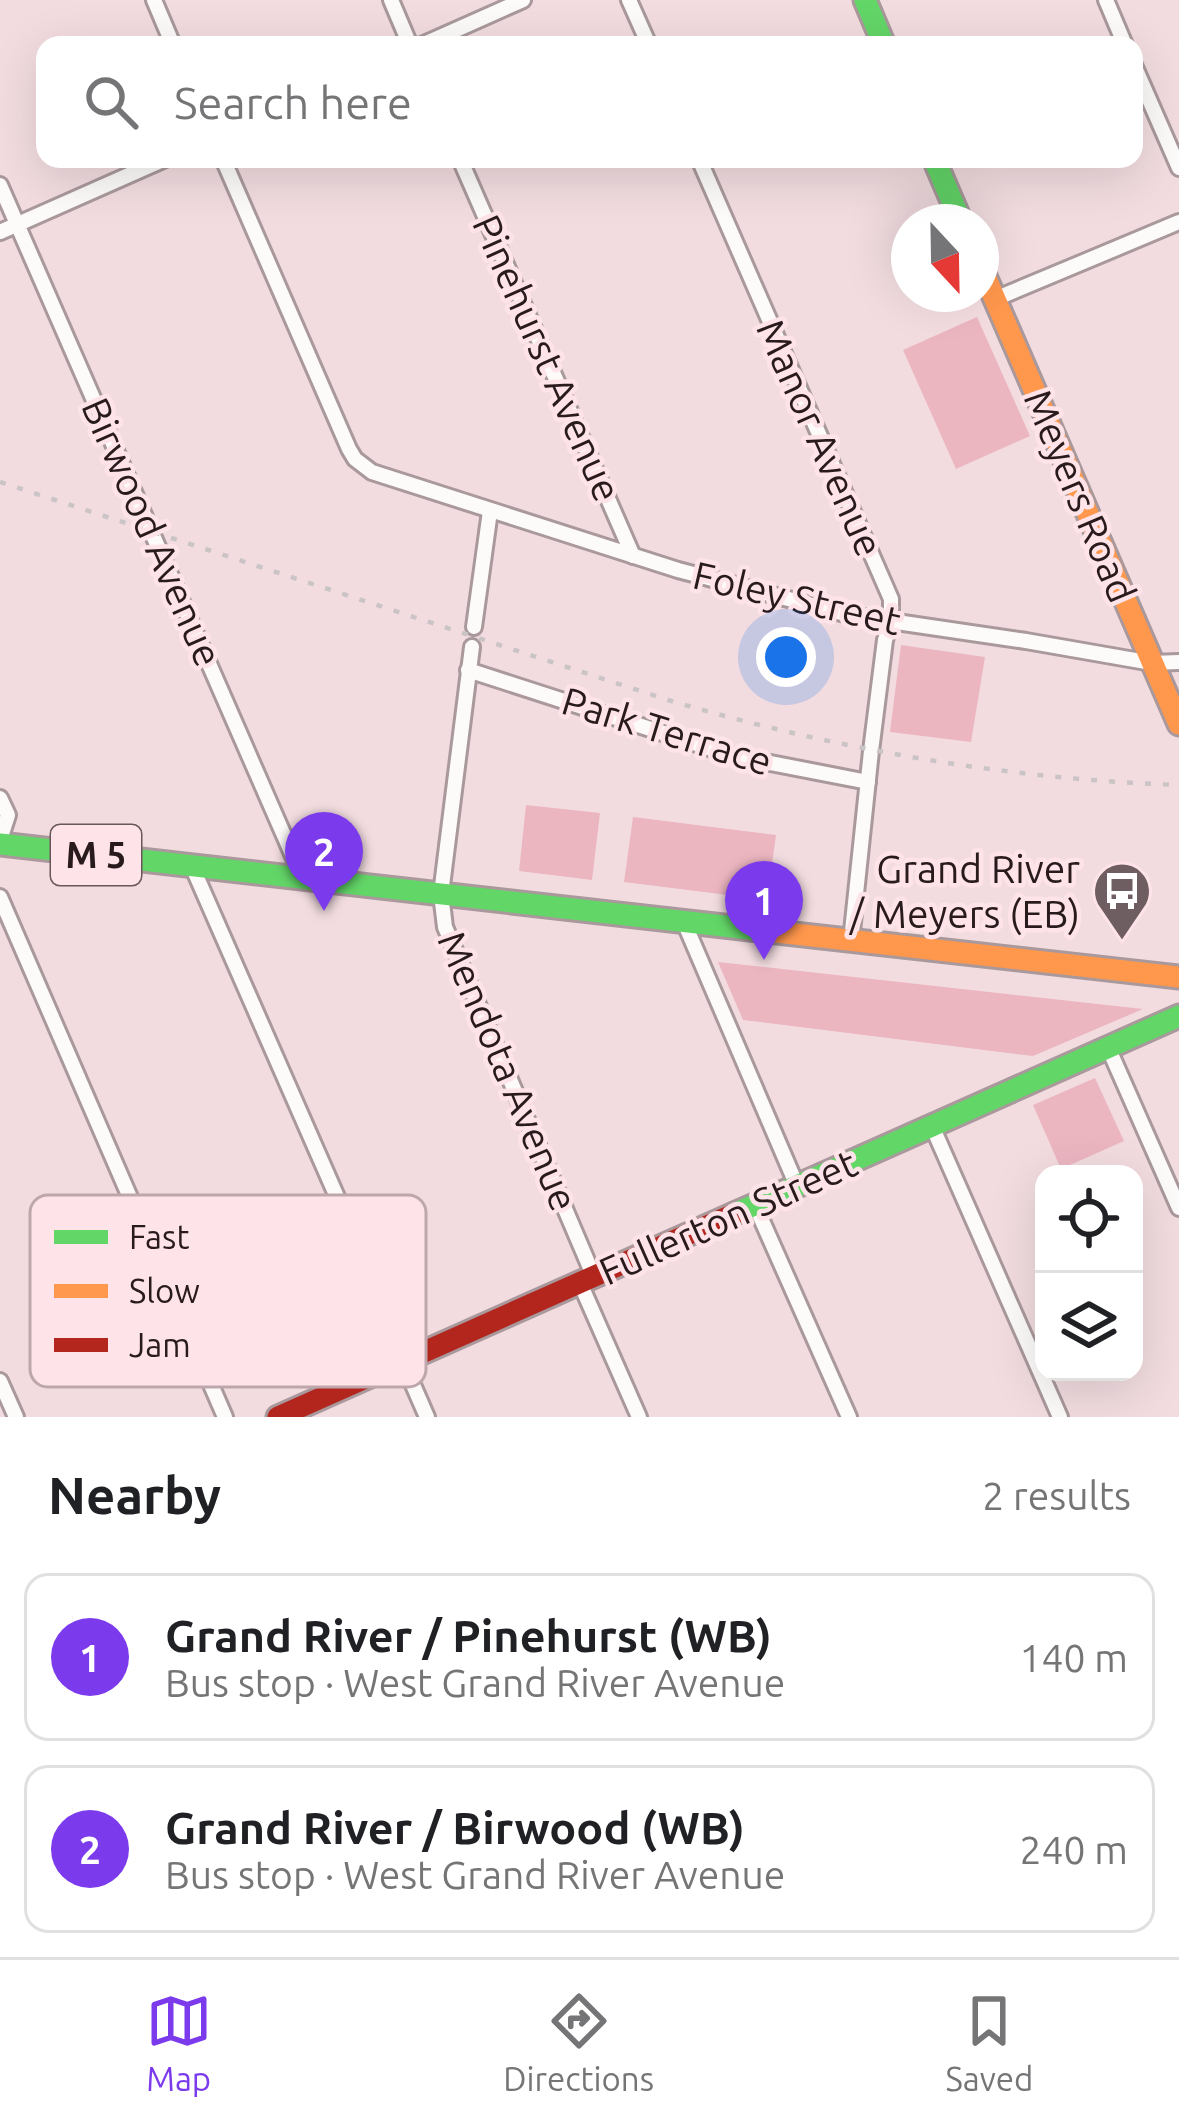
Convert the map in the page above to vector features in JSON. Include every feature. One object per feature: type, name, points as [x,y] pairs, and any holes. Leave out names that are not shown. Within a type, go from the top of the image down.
[{"type":"street","points":[[154,0],[169,36]]},
{"type":"street","points":[[391,0],[406,36]]},
{"type":"street","points":[[442,36],[523,0]]},
{"type":"street","points":[[629,0],[645,36]]},
{"type":"street","points":[[865,0],[880,36]]},
{"type":"street","points":[[1106,0],[1121,36]]},
{"type":"street","points":[[1143,86],[1179,168]]},
{"type":"street","points":[[0,232],[145,168]]},
{"type":"street","name":"Foley Street","points":[[227,168],[350,449],[372,472],[633,556],[828,610],[1152,663],[1179,662]]},
{"type":"street","name":"Pinehurst Avenue","points":[[464,168],[633,556]]},
{"type":"street","name":"Manor Avenue","points":[[703,168],[891,599],[851,941]]},
{"type":"street","points":[[938,168],[953,204]]},
{"type":"street","name":"Birwood Avenue","points":[[0,185],[303,879]]},
{"type":"street","points":[[999,296],[1179,223]]},
{"type":"street","name":"Meyers Road","points":[[999,310],[1179,724]]},
{"type":"street","points":[[474,628],[490,511]]},
{"type":"street","name":"Mendota Avenue","points":[[472,647],[441,894],[445,928],[639,1417]]},
{"type":"street","name":"Park Terrace","points":[[468,670],[734,756],[868,782]]},
{"type":"street","points":[[0,798],[8,815],[0,842]]},
{"type":"street","name":"M 5","points":[[0,842],[1179,977]]},
{"type":"street","points":[[193,866],[336,1195]]},
{"type":"street","points":[[0,897],[129,1195]]},
{"type":"street","points":[[684,922],[797,1186]]},
{"type":"street","name":"Fullerton Street","points":[[426,1351],[1179,1016]]},
{"type":"street","points":[[1108,1047],[1179,1208]]},
{"type":"street","points":[[932,1126],[1060,1417]]},
{"type":"street","points":[[755,1205],[849,1417]]},
{"type":"street","points":[[0,1381],[16,1417]]},
{"type":"street","points":[[212,1387],[225,1417]]},
{"type":"street","name":"Fullerton Street","points":[[278,1417],[345,1387]]},
{"type":"street","points":[[414,1387],[427,1417]]},
{"type":"shaded area","points":[[977,317],[1030,436],[956,469],[903,350]]},
{"type":"shaded area","points":[[901,645],[985,657],[971,742],[890,732]]},
{"type":"shaded area","points":[[526,805],[600,813],[592,880],[519,871]]},
{"type":"shaded area","points":[[633,817],[776,835],[767,900],[624,882]]},
{"type":"shaded area","points":[[718,962],[1143,1009],[1033,1056],[743,1020]]},
{"type":"shaded area","points":[[1095,1078],[1124,1141],[1070,1165],[1059,1165],[1033,1105]]},
{"type":"railway","points":[[0,482],[731,717],[921,759],[1050,776],[1179,785]]},
{"type":"traffic: fast","points":[[865,0],[880,36]]},
{"type":"traffic: fast","points":[[938,168],[953,204]]},
{"type":"traffic: fast","points":[[0,844],[759,930]]},
{"type":"traffic: fast","points":[[734,1214],[1179,1016]]},
{"type":"traffic: slow","points":[[999,309],[1179,724]]},
{"type":"traffic: slow","points":[[759,930],[1179,977]]},
{"type":"traffic: jam","points":[[426,1351],[734,1214]]},
{"type":"traffic: jam","points":[[278,1417],[345,1387]]},
{"type":"place","name":"Grand River / Birwood (WB)","points":[[324,911]]},
{"type":"place","name":"Grand River / Meyers (EB)","points":[[1122,942]]},
{"type":"place","name":"Grand River / Pinehurst (WB)","points":[[764,960]]}]
